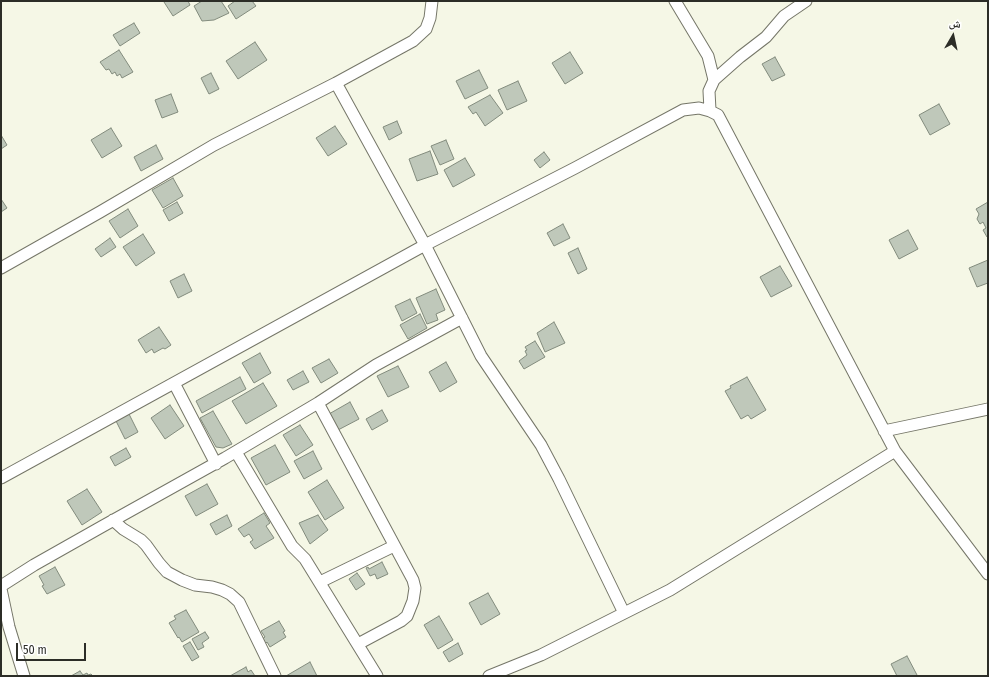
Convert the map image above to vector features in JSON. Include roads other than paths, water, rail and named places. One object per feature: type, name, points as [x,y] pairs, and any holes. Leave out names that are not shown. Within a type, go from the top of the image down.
[{"type":"street","points":[[1,268],[214,145],[390,54],[420,35],[426,28],[430,18],[432,1]]},
{"type":"street","points":[[675,1],[708,56],[714,80]]},
{"type":"street","points":[[710,110],[709,91],[714,80],[766,37],[784,16],[806,1]]},
{"type":"street","points":[[336,83],[491,372],[544,451],[624,613]]},
{"type":"street","points":[[1,478],[424,246],[683,110],[698,108],[710,110],[718,115],[895,451],[988,574]]},
{"type":"street","points":[[24,676],[8,627],[1,588],[34,565],[216,464],[318,403],[376,365],[462,318]]},
{"type":"street","points":[[174,383],[216,464]]},
{"type":"street","points":[[318,403],[413,580],[415,588],[414,601],[407,616],[401,621],[358,644]]},
{"type":"street","points":[[884,431],[988,409]]},
{"type":"street","points":[[489,676],[541,655],[670,590],[895,451]]},
{"type":"street","points":[[236,452],[292,546],[305,559],[377,676]]},
{"type":"street","points":[[113,520],[123,529],[141,540],[168,572],[195,585],[222,590],[230,594],[239,602],[275,676]]},
{"type":"street","points":[[320,582],[394,546]]}]
